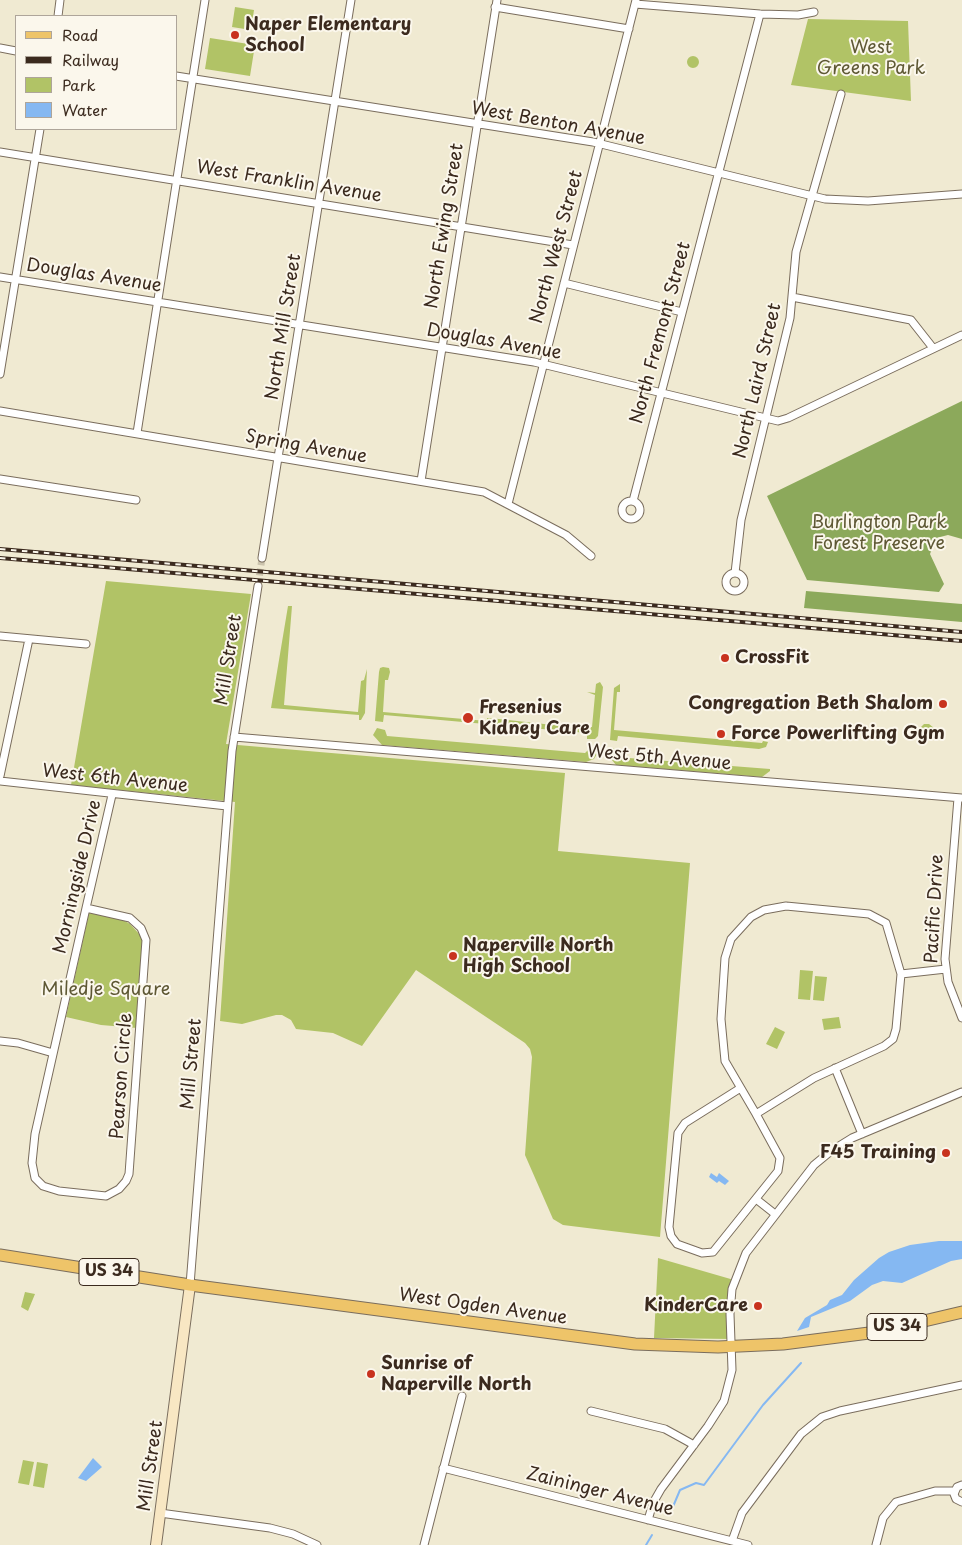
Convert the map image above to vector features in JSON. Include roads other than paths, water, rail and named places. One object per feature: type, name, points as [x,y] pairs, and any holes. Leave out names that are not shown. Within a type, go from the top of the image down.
[{"type":"main road","name":"West Ogden Avenue","points":[[0,1255],[190,1284],[600,1341],[679,1347],[732,1347],[846,1337],[962,1312]]},
{"type":"main road","name":"Mill Street","points":[[156,1545],[190,1284]]},
{"type":"street","points":[[58,15],[60,0]]},
{"type":"street","points":[[137,433],[156,302],[205,0]]},
{"type":"street","name":"North Mill Street","points":[[262,558],[351,0]]},
{"type":"street","points":[[636,2],[760,14],[798,15],[814,12]]},
{"type":"street","name":"North West Street","points":[[508,504],[542,364],[636,2]]},
{"type":"street","points":[[496,4],[629,29]]},
{"type":"street","name":"North Ewing Street","points":[[421,481],[496,4]]},
{"type":"street","name":"North Fremont Street","points":[[632,501],[760,14]]},
{"type":"street","points":[[0,48],[15,51]]},
{"type":"street","name":"West Benton Avenue","points":[[178,76],[600,143],[812,197],[861,201],[962,194]]},
{"type":"street","name":"North Laird Street","points":[[735,573],[741,520],[783,352],[792,297],[796,252],[841,94]]},
{"type":"street","points":[[0,374],[40,130]]},
{"type":"street","name":"West Franklin Avenue","points":[[0,152],[319,202],[573,245]]},
{"type":"street","name":"Douglas Avenue","points":[[0,276],[542,364],[778,421],[788,418],[962,335]]},
{"type":"street","points":[[564,283],[682,312]]},
{"type":"street","points":[[792,297],[911,320],[934,348]]},
{"type":"street","name":"Spring Avenue","points":[[0,411],[484,492],[566,535],[591,556]]},
{"type":"street","points":[[0,479],[136,500]]},
{"type":"street","name":"Mill Street","points":[[190,1284],[234,737],[258,586]]},
{"type":"street","points":[[0,636],[86,644]]},
{"type":"street","points":[[0,776],[30,639]]},
{"type":"street","name":"West 5th Avenue","points":[[234,737],[960,798]]},
{"type":"street","name":"West 6th Avenue","points":[[0,781],[228,806]]},
{"type":"street","name":"Morningside Drive","points":[[33,1172],[32,1151],[35,1134],[112,794]]},
{"type":"street","name":"Pacific Drive","points":[[960,798],[946,969],[950,989],[962,1018]]},
{"type":"street","points":[[739,1088],[685,1122],[678,1132],[669,1227],[671,1236],[678,1244],[702,1253],[713,1252],[778,1171],[781,1163],[779,1155],[725,1061],[721,1035],[722,1004],[728,947],[736,931],[751,917],[764,910],[786,906],[876,916],[889,928],[902,974],[896,1029],[893,1039],[884,1046],[800,1086],[756,1114]]},
{"type":"street","name":"Pearson Circle","points":[[33,1172],[39,1182],[52,1189],[95,1196],[106,1196],[120,1189],[129,1174],[147,952],[146,937],[142,928],[130,918],[86,908]]},
{"type":"street","points":[[902,974],[946,969]]},
{"type":"street","points":[[0,1042],[18,1043],[53,1053]]},
{"type":"street","points":[[835,1068],[862,1134]]},
{"type":"street","points":[[648,1520],[656,1497],[724,1401],[732,1374],[730,1304],[737,1272],[746,1253],[775,1214],[822,1158],[839,1145],[962,1092]]},
{"type":"street","points":[[756,1199],[775,1214]]},
{"type":"street","points":[[732,1541],[742,1514],[802,1434],[822,1417],[840,1411],[962,1385]]},
{"type":"street","points":[[424,1545],[462,1396]]},
{"type":"street","points":[[591,1411],[665,1429],[694,1445]]},
{"type":"street","name":"Zaininger Avenue","points":[[443,1468],[748,1545]]},
{"type":"street","points":[[876,1545],[883,1518],[896,1502],[935,1491],[954,1491],[962,1485]]},
{"type":"street","points":[[954,1491],[956,1499],[962,1502]]},
{"type":"street","points":[[160,1513],[270,1528],[293,1534],[317,1545]]},
{"type":"water","points":[[711,1173],[717,1177],[719,1173],[729,1181],[725,1185],[719,1181],[717,1183],[709,1177]]},
{"type":"water","points":[[939,1241],[962,1241],[962,1259],[951,1261],[902,1283],[883,1281],[872,1285],[850,1301],[811,1317],[809,1327],[797,1331],[805,1318],[827,1305],[830,1300],[842,1295],[854,1280],[879,1258],[889,1252],[910,1245]]},
{"type":"water","points":[[93,1458],[102,1467],[86,1481],[78,1478]]},
{"type":"waterway","points":[[672,1509],[680,1490],[696,1483],[704,1485],[763,1405],[801,1363]]},
{"type":"waterway","points":[[646,1545],[652,1535]]},
{"type":"tunnel","points":[[258,586],[262,558]]},
{"type":"railway","points":[[0,549],[962,632]]},
{"type":"railway","points":[[0,558],[962,641]]},
{"type":"place","name":"Naper Elementary School","points":[[235,35]]},
{"type":"place","name":"CrossFit","points":[[725,658]]},
{"type":"place","name":"Congregation Beth Shalom","points":[[943,704]]},
{"type":"place","name":"Fresenius Kidney Care","points":[[468,718]]},
{"type":"place","name":"Force Powerlifting Gym","points":[[721,734]]},
{"type":"place","name":"Naperville North High School","points":[[453,956]]},
{"type":"place","name":"F45 Training","points":[[946,1153]]},
{"type":"place","name":"KinderCare","points":[[758,1306]]},
{"type":"place","name":"Sunrise of Naperville North","points":[[371,1374]]},
{"type":"park label","name":"West Greens Park","points":[[871,58]]},
{"type":"park label","name":"Burlington Park Forest Preserve","points":[[879,533]]},
{"type":"park label","name":"Miledje Square","points":[[106,990]]}]
